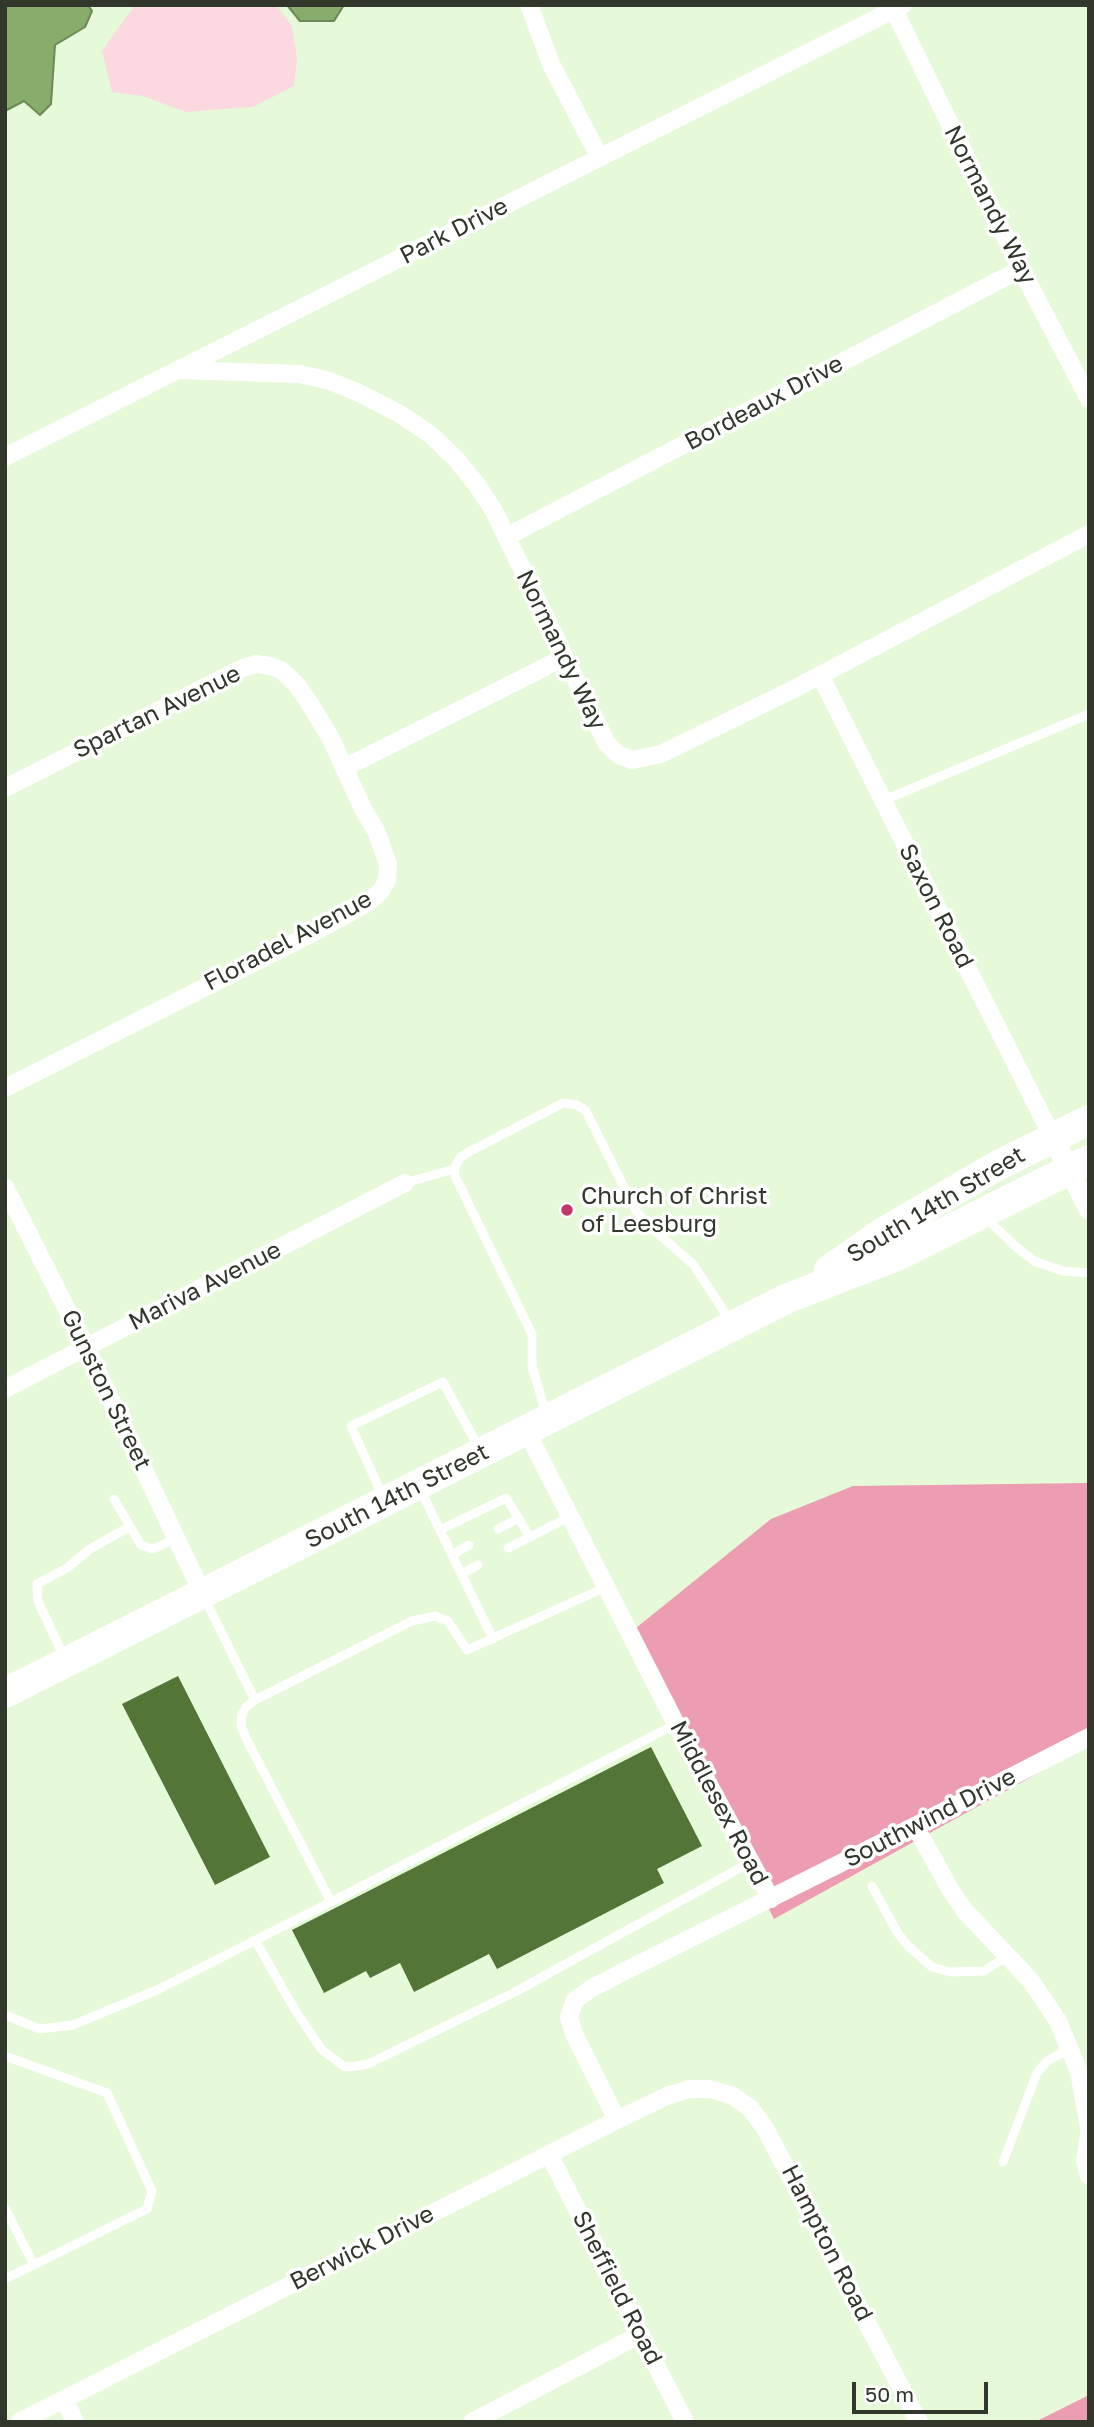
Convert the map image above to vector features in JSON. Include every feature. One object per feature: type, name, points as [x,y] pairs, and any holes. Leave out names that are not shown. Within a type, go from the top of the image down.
[{"type":"highway","name":"South 14th Street","points":[[788,1298],[882,1233],[995,1167],[1089,1120]]},
{"type":"highway","name":"South 14th Street","points":[[5,1693],[204,1595],[788,1298],[897,1256],[1079,1165]]},
{"type":"street","points":[[529,5],[552,66],[600,158]]},
{"type":"street","name":"Park Drive","points":[[5,457],[898,8]]},
{"type":"street","name":"Normandy Way","points":[[898,8],[1021,269],[1089,399]]},
{"type":"street","name":"Bordeaux Drive","points":[[506,537],[1021,269]]},
{"type":"street","name":"Normandy Way","points":[[179,370],[300,374],[330,381],[400,414],[431,436],[456,459],[477,485],[506,537],[607,744],[619,755],[632,761],[661,754],[820,675],[1089,534]]},
{"type":"street","points":[[344,768],[565,657]]},
{"type":"street","name":"Spartan Avenue","points":[[5,788],[243,668],[256,664],[281,670],[296,684],[330,737],[344,768]]},
{"type":"street","name":"Saxon Road","points":[[820,675],[1053,1138]]},
{"type":"street","name":"Floradel Avenue","points":[[5,1088],[309,935],[369,902],[381,891],[387,880],[388,864],[377,833],[344,768]]},
{"type":"street","points":[[1053,1138],[1079,1165],[1089,1209]]},
{"type":"street","name":"Mariva Avenue","points":[[5,1389],[405,1183]]},
{"type":"street","name":"Gunston Street","points":[[5,1186],[204,1595]]},
{"type":"street","name":"Middlesex Road","points":[[537,1425],[569,1517],[676,1724],[771,1899],[621,1973],[575,2000],[569,2017],[574,2034],[617,2120]]},
{"type":"street","name":"Southwind Drive","points":[[771,1899],[1089,1737]]},
{"type":"street","points":[[915,1826],[965,1911],[1031,1981],[1045,2000],[1071,2048],[1079,2072],[1089,2127]]},
{"type":"street","name":"Berwick Drive","points":[[19,2422],[617,2120],[667,2096],[689,2089],[710,2089]]},
{"type":"street","name":"Hampton Road","points":[[710,2089],[733,2096],[750,2108],[765,2128],[919,2422]]},
{"type":"street","points":[[1089,2134],[1085,2161],[1089,2176]]},
{"type":"street","name":"Sheffield Road","points":[[549,2154],[685,2422]]},
{"type":"street","points":[[472,2422],[640,2334]]},
{"type":"street","points":[[64,2399],[75,2422]]},
{"type":"lane","points":[[882,801],[1089,714]]},
{"type":"lane","points":[[405,1183],[453,1170],[460,1158],[491,1140],[563,1103],[577,1105],[586,1111],[636,1211],[693,1264],[733,1326]]},
{"type":"lane","points":[[453,1170],[532,1334],[537,1425]]},
{"type":"lane","points":[[981,1213],[1034,1261],[1063,1271],[1089,1273]]},
{"type":"lane","points":[[386,1502],[351,1426],[443,1382],[482,1453]]},
{"type":"lane","points":[[418,1485],[493,1639]]},
{"type":"lane","points":[[440,1530],[506,1498],[530,1536]]},
{"type":"lane","points":[[114,1499],[141,1545],[148,1549],[159,1548],[177,1538]]},
{"type":"lane","points":[[508,1548],[569,1517]]},
{"type":"lane","points":[[498,1529],[519,1518]]},
{"type":"lane","points":[[67,1662],[38,1601],[37,1584],[67,1568],[90,1549],[129,1527]]},
{"type":"lane","points":[[452,1555],[469,1545]]},
{"type":"lane","points":[[461,1574],[478,1564]]},
{"type":"lane","points":[[331,1902],[241,1726],[242,1714],[256,1700],[412,1621],[435,1616],[448,1621],[467,1650],[606,1587]]},
{"type":"lane","points":[[204,1595],[256,1700]]},
{"type":"lane","points":[[5,2015],[40,2029],[74,2025],[157,1990],[676,1724]]},
{"type":"lane","points":[[255,1940],[295,2010],[322,2050],[345,2067],[356,2066],[368,2064],[515,1992],[751,1862]]},
{"type":"lane","points":[[872,1886],[897,1932],[908,1946],[932,1967],[951,1972],[984,1971],[1007,1956]]},
{"type":"lane","points":[[1003,2162],[1037,2073],[1046,2062],[1071,2048]]},
{"type":"lane","points":[[5,2056],[107,2093],[152,2191],[147,2209],[5,2279]]},
{"type":"lane","points":[[5,2208],[34,2265]]},
{"type":"shaded area","points":[[5,5],[88,5],[92,11],[85,27],[55,45],[51,104],[40,115],[24,101],[5,111]]},
{"type":"shaded area","points":[[135,5],[276,5],[292,26],[297,59],[294,86],[253,107],[186,112],[143,96],[112,92],[102,51]]},
{"type":"shaded area","points":[[287,5],[344,5],[334,21],[300,21]]},
{"type":"shaded area","points":[[1089,1483],[1089,1745],[774,1919],[631,1632],[771,1519],[853,1486]]},
{"type":"shaded area","points":[[1089,2395],[1089,2422],[1037,2421]]},
{"type":"building","points":[[178,1676],[270,1857],[215,1885],[122,1704]]},
{"type":"building","points":[[651,1747],[702,1846],[657,1869],[664,1883],[497,1969],[489,1954],[414,1992],[400,1963],[370,1978],[366,1971],[324,1993],[292,1930]]},
{"type":"place","name":"Church of Christ of Leesburg","points":[[567,1210]]}]
